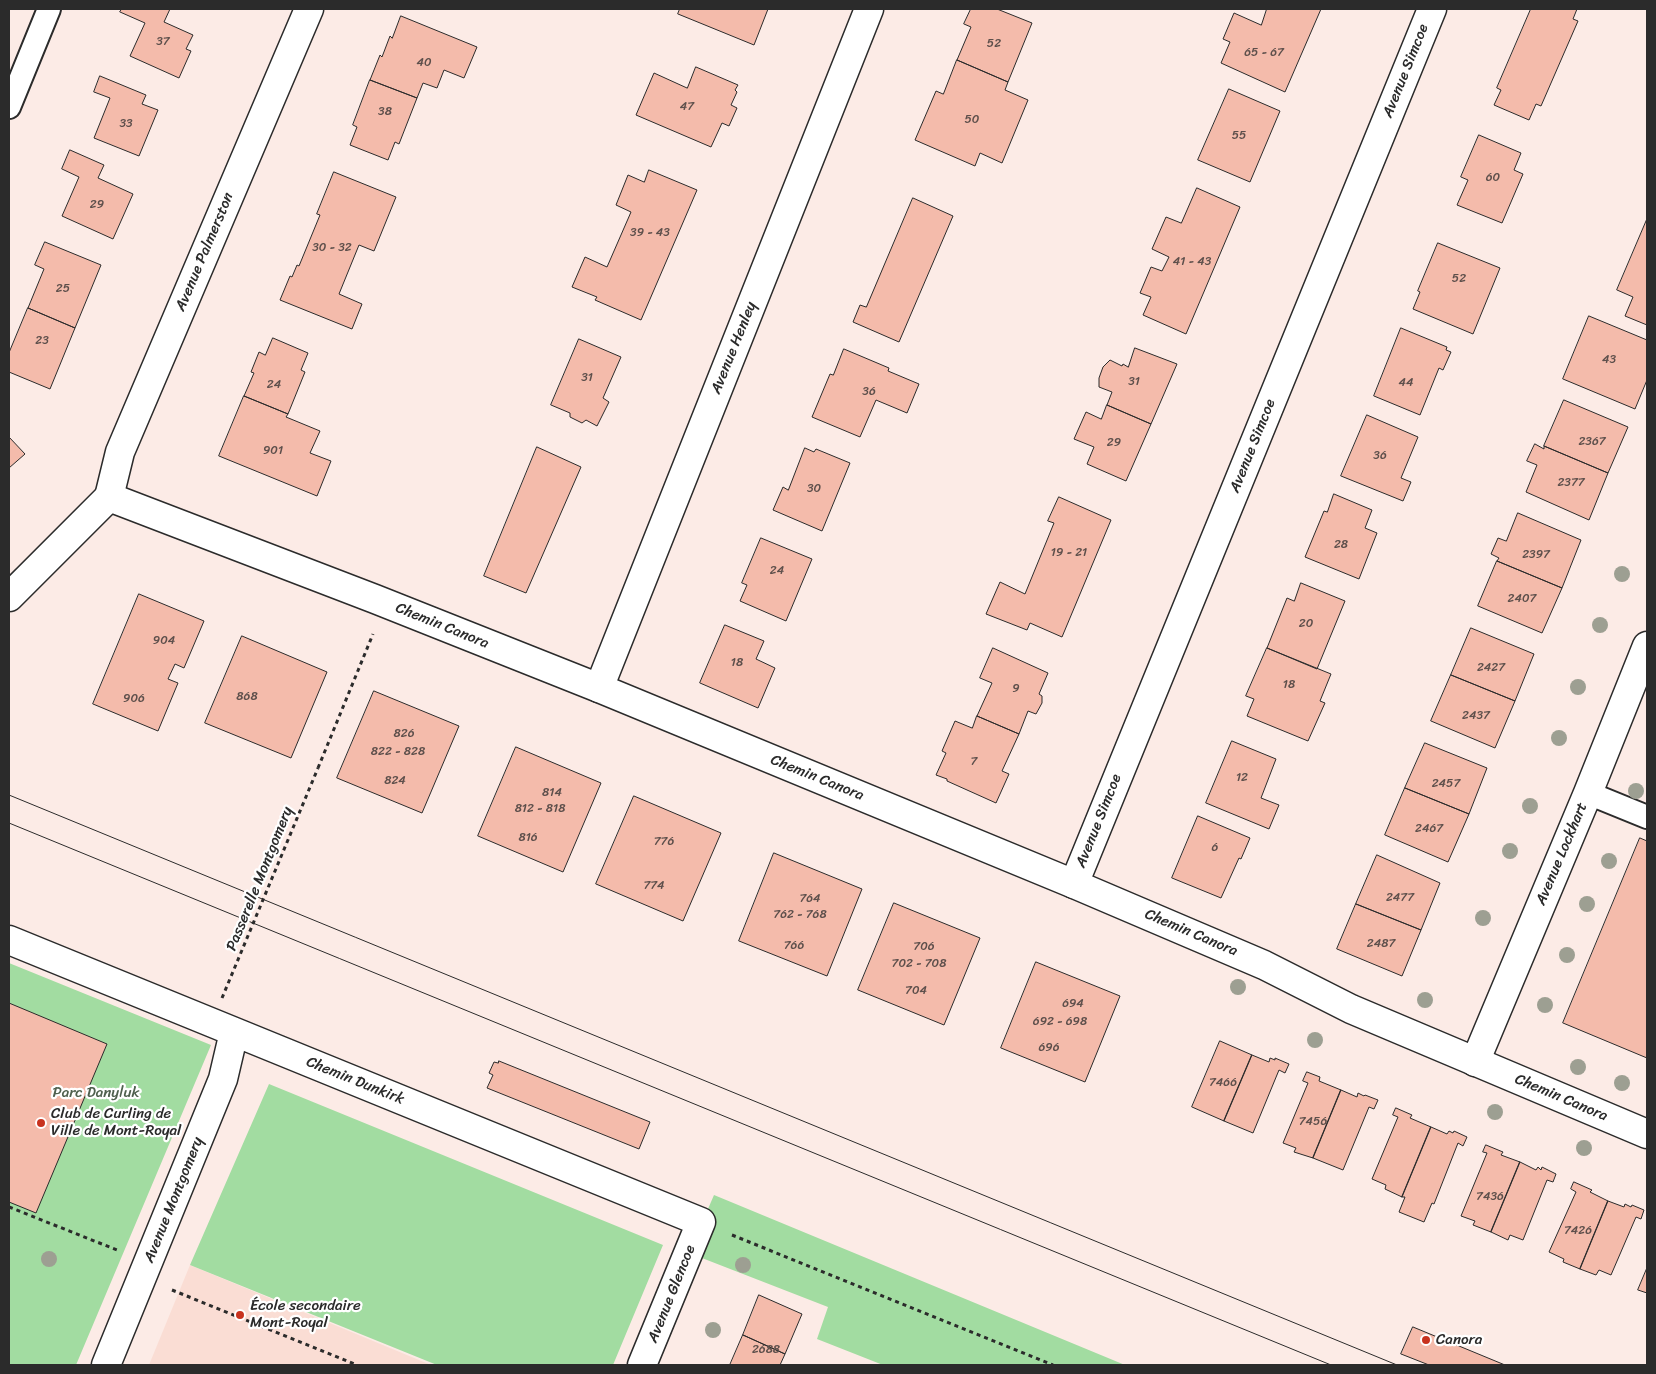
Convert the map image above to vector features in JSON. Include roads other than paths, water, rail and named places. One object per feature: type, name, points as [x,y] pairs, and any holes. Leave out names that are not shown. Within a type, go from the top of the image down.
[{"type":"street","name":"Avenue Palmerston","points":[[109,497],[120,452],[309,9]]},
{"type":"street","name":"Avenue Henley","points":[[599,688],[869,9]]},
{"type":"street","name":"Avenue Simcoe","points":[[1074,884],[1432,9]]},
{"type":"street","points":[[9,597],[109,497]]},
{"type":"street","name":"Chemin Canora","points":[[109,497],[599,688],[1074,884],[1264,965],[1351,1009],[1647,1134]]},
{"type":"street","name":"Avenue Lockhart","points":[[1475,1062],[1588,793],[1647,646]]},
{"type":"street","name":"Chemin Dunkirk","points":[[9,940],[701,1222]]},
{"type":"street","name":"Avenue Montgomery","points":[[106,1365],[223,1079],[234,1032]]},
{"type":"street","name":"Avenue Glencoe","points":[[642,1365],[701,1222]]},
{"type":"lane","points":[[9,107],[49,9]]},
{"type":"lane","points":[[1588,793],[1647,817]]},
{"type":"tram line","points":[[9,795],[1397,1365]]},
{"type":"tram line","points":[[9,823],[1331,1365]]},
{"type":"place","name":"Club de Curling de Ville de Mont-Royal","points":[[41,1123]]},
{"type":"place","name":"École secondaire Mont-Royal","points":[[240,1315]]},
{"type":"place","name":"Canora","points":[[1426,1340]]},
{"type":"park label","name":"Parc Danyluk","points":[[96,1093]]}]
